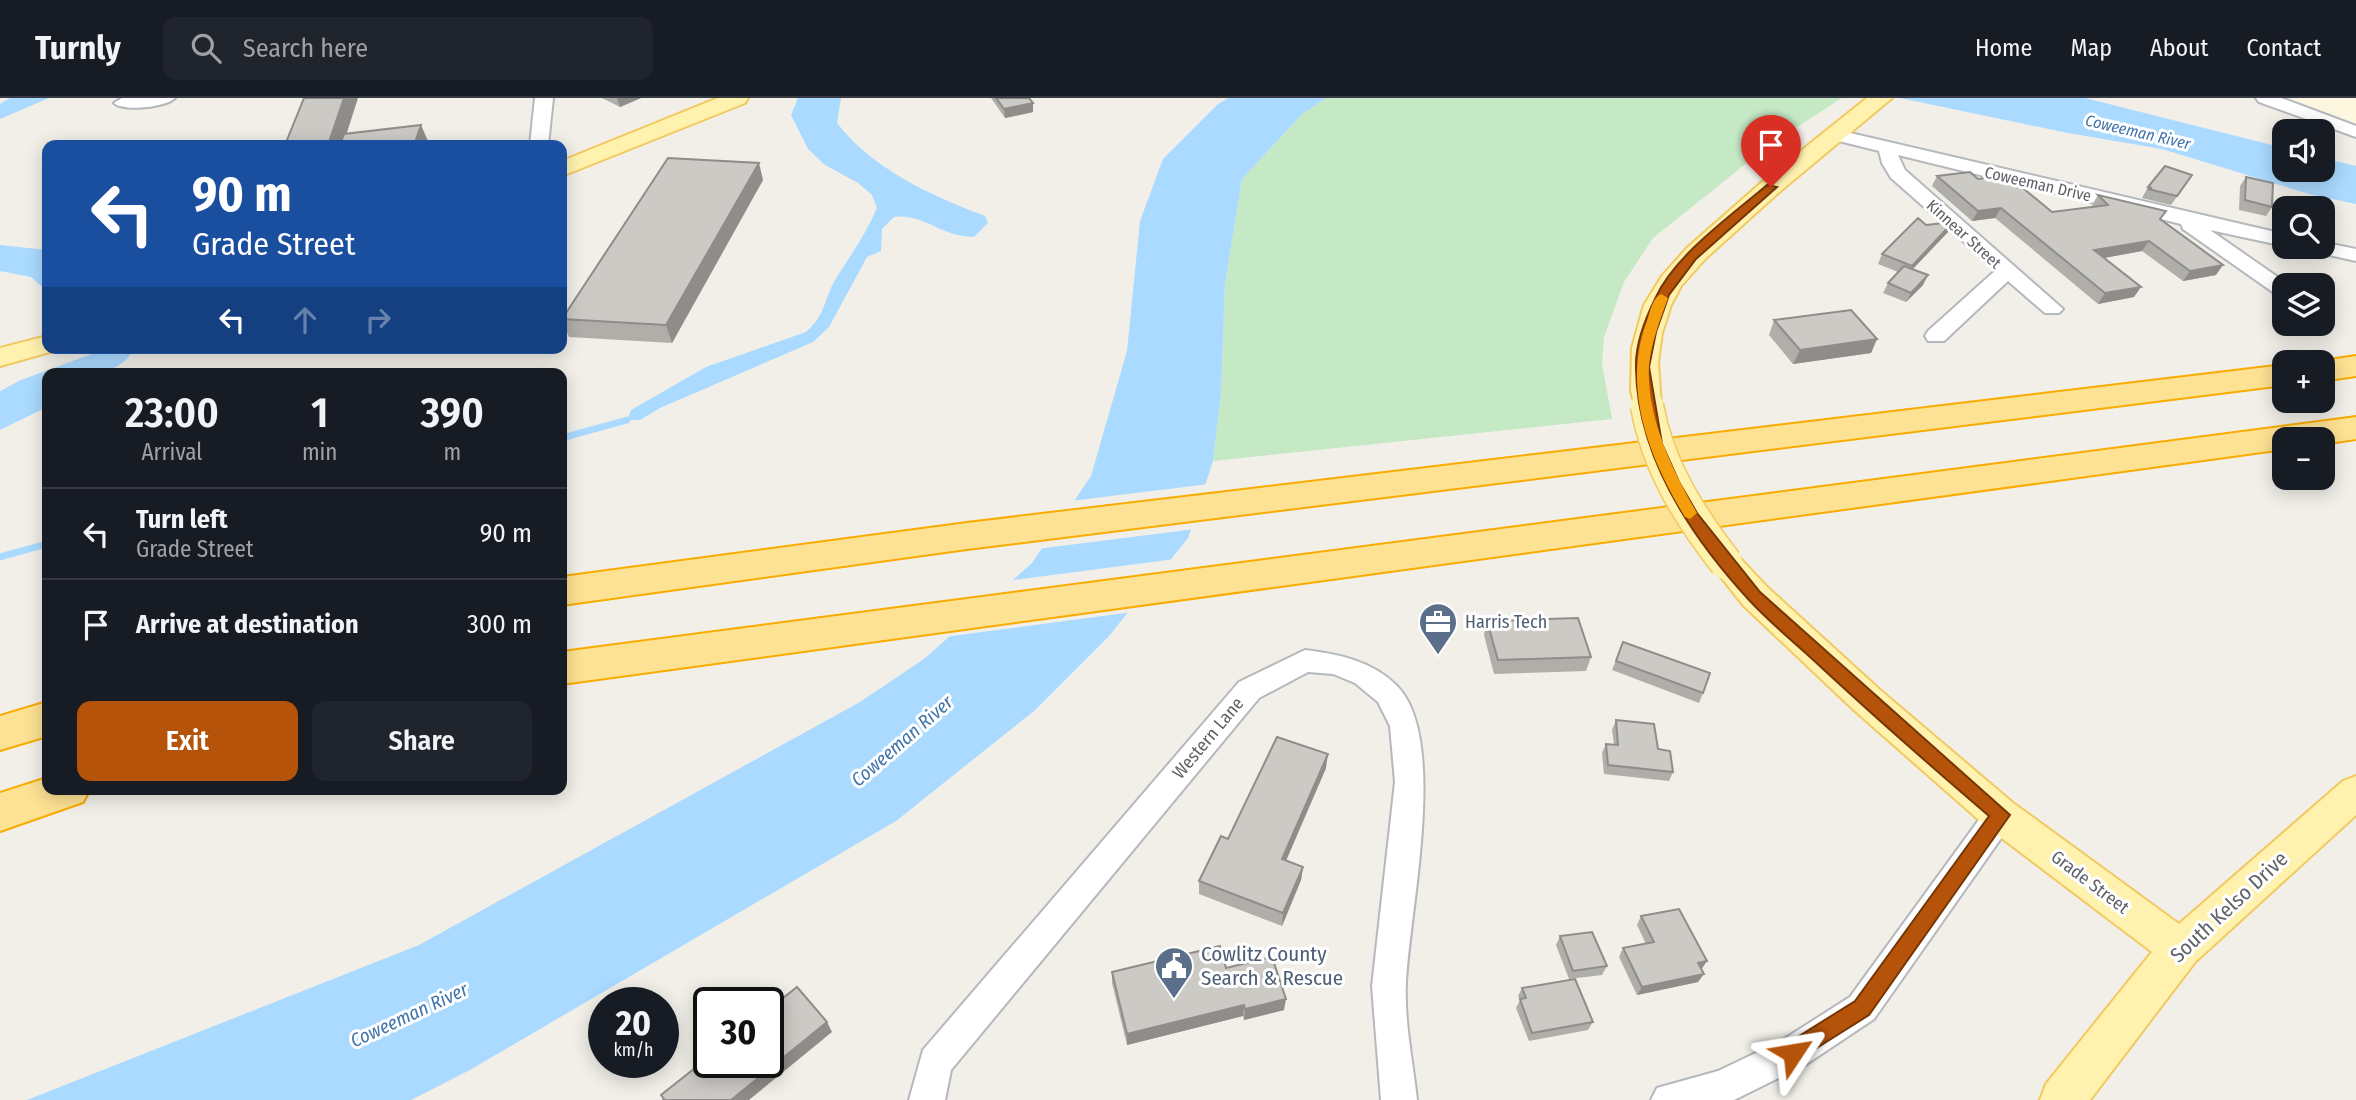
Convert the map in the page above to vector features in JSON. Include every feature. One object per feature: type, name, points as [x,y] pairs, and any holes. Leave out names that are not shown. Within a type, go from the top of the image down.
[{"type":"highway","points":[[2335,369],[2356,366]]},
{"type":"highway","points":[[567,590],[967,536],[2272,376]]},
{"type":"highway","points":[[567,667],[2356,428]]},
{"type":"highway","points":[[0,733],[42,720]]},
{"type":"highway","points":[[0,812],[50,795]]},
{"type":"main road","points":[[567,167],[737,98]]},
{"type":"main road","name":"Grade Street","points":[[1874,104],[1833,134],[1750,205],[1675,275],[1663,295],[1649,332],[1642,367],[1647,406],[1662,463],[1692,517],[1755,596],[1857,690],[2000,815],[2180,949]]},
{"type":"main road","points":[[0,357],[42,345]]},
{"type":"main road","name":"South Kelso Drive","points":[[2062,1100],[2180,949],[2356,792]]},
{"type":"street","points":[[123,103],[166,98]]},
{"type":"street","points":[[540,140],[544,98]]},
{"type":"street","points":[[2265,98],[2356,132]]},
{"type":"street","name":"Coweeman Drive","points":[[1833,134],[2180,218],[2272,237]]},
{"type":"street","name":"Kinnear Street","points":[[1888,149],[1891,163],[1898,174],[2006,272],[2052,309]]},
{"type":"street","points":[[2180,218],[2272,283]]},
{"type":"street","points":[[2335,251],[2356,255]]},
{"type":"street","points":[[1936,336],[2006,272]]},
{"type":"street","name":"Western Lane","points":[[927,1100],[935,1062],[1249,690],[1305,661],[1334,664],[1365,675],[1389,695],[1404,726],[1410,782],[1389,986],[1399,1100]]},
{"type":"street","points":[[1669,1100],[1721,1088],[1793,1053],[1862,1008],[2000,815]]},
{"type":"shaded area","points":[[2290,98],[2356,98],[2356,124]]},
{"type":"green space","points":[[1326,98],[1842,98],[1772,143],[1653,238],[1624,282],[1604,337],[1602,364],[1612,419],[1213,461],[1221,393],[1225,284],[1242,179],[1301,115]]},
{"type":"water","points":[[10,98],[49,98],[0,119],[0,104]]},
{"type":"water","points":[[798,98],[841,98],[837,123],[868,154],[924,190],[985,216],[988,223],[974,237],[952,233],[915,218],[894,217],[882,229],[881,251],[867,257],[829,327],[813,342],[660,408],[640,420],[627,420],[631,410],[706,367],[806,332],[821,314],[835,280],[868,227],[877,208],[872,195],[858,183],[825,165],[808,149],[791,115]]},
{"type":"water","name":"Coweeman River","points":[[1228,98],[1326,98],[1301,115],[1242,179],[1225,284],[1221,393],[1213,461],[1188,538],[1109,636],[1034,711],[896,821],[612,987],[588,987],[588,1001],[468,1071],[411,1100],[27,1100],[419,945],[860,702],[924,659],[1032,563],[1091,476],[1127,351],[1140,221],[1163,159],[1217,105]]},
{"type":"water","name":"Coweeman River","points":[[1900,98],[2085,98],[2272,145],[2272,182],[2335,182],[2335,161],[2356,166],[2356,204],[2335,200],[2335,196],[2309,194],[2162,149],[2068,133]]},
{"type":"water","points":[[0,245],[42,249],[42,287],[31,277],[0,271]]},
{"type":"water","points":[[92,354],[130,354],[113,368],[54,368]]},
{"type":"water","points":[[42,372],[42,409],[0,430],[0,391]]},
{"type":"pier","points":[[1209,484],[1195,529],[1037,549],[1070,501]]},
{"type":"pier","points":[[1175,559],[1133,612],[944,637],[1006,581]]},
{"type":"building","points":[[304,98],[344,98],[330,140],[287,140]]},
{"type":"building","points":[[996,98],[1029,98],[1033,103],[1004,109]]},
{"type":"building","points":[[421,125],[416,140],[342,140],[344,134]]},
{"type":"building","points":[[668,158],[759,163],[666,325],[567,319],[567,311]]},
{"type":"building","points":[[2165,166],[2192,175],[2177,196],[2148,189],[2152,188],[2148,187]]},
{"type":"building","points":[[1970,172],[1978,179],[2007,175],[2052,212],[2108,205],[2098,195],[2166,211],[2160,219],[2223,265],[2190,271],[2149,241],[2094,250],[2141,287],[2105,293],[2001,208],[1978,211],[1937,176]]},
{"type":"building","points":[[2246,177],[2273,183],[2272,207],[2245,200]]},
{"type":"building","points":[[1918,218],[1926,225],[1953,222],[1912,266],[1882,254]]},
{"type":"building","points":[[1904,266],[1928,275],[1911,293],[1888,283]]},
{"type":"building","points":[[1851,310],[1877,339],[1800,350],[1774,320]]},
{"type":"building","points":[[1578,618],[1591,657],[1498,660],[1487,621]]},
{"type":"building","points":[[1623,642],[1710,673],[1703,693],[1616,661]]},
{"type":"building","points":[[1616,720],[1654,724],[1658,749],[1670,751],[1673,772],[1608,765],[1606,744],[1618,745]]},
{"type":"building","points":[[1277,737],[1328,754],[1282,859],[1303,867],[1283,913],[1199,881],[1221,836],[1228,839]]},
{"type":"building","points":[[1679,909],[1707,961],[1698,963],[1704,974],[1642,987],[1623,948],[1654,942],[1641,916]]},
{"type":"building","points":[[1592,932],[1607,966],[1573,971],[1560,936]]},
{"type":"building","name":"Cowlitz County Search & Rescue","points":[[1220,946],[1226,968],[1272,957],[1286,999],[1245,1009],[1244,1005],[1127,1034],[1112,972]]},
{"type":"building","points":[[1575,979],[1593,1022],[1532,1033],[1520,999],[1526,998],[1522,988]]},
{"type":"building","points":[[797,987],[827,1022],[784,1057],[784,997]]},
{"type":"building","points":[[693,1070],[693,1078],[758,1078],[731,1100],[663,1100],[661,1095]]},
{"type":"waterway","points":[[567,437],[627,420]]},
{"type":"waterway","points":[[0,557],[42,545]]},
{"type":"slow traffic","points":[[1661,298],[1649,332],[1642,367],[1645,390],[1655,444],[1671,482],[1690,513]]},
{"type":"place","name":"Harris Tech","points":[[1438,656]]},
{"type":"place","name":"Cowlitz County Search & Rescue","points":[[1174,1000]]},
{"type":"route","points":[[1771,187],[1692,257],[1675,275],[1663,295],[1649,332],[1642,367],[1655,444],[1671,482],[1692,517],[1755,596],[1867,700],[2000,815],[1862,1008],[1793,1053]]}]
